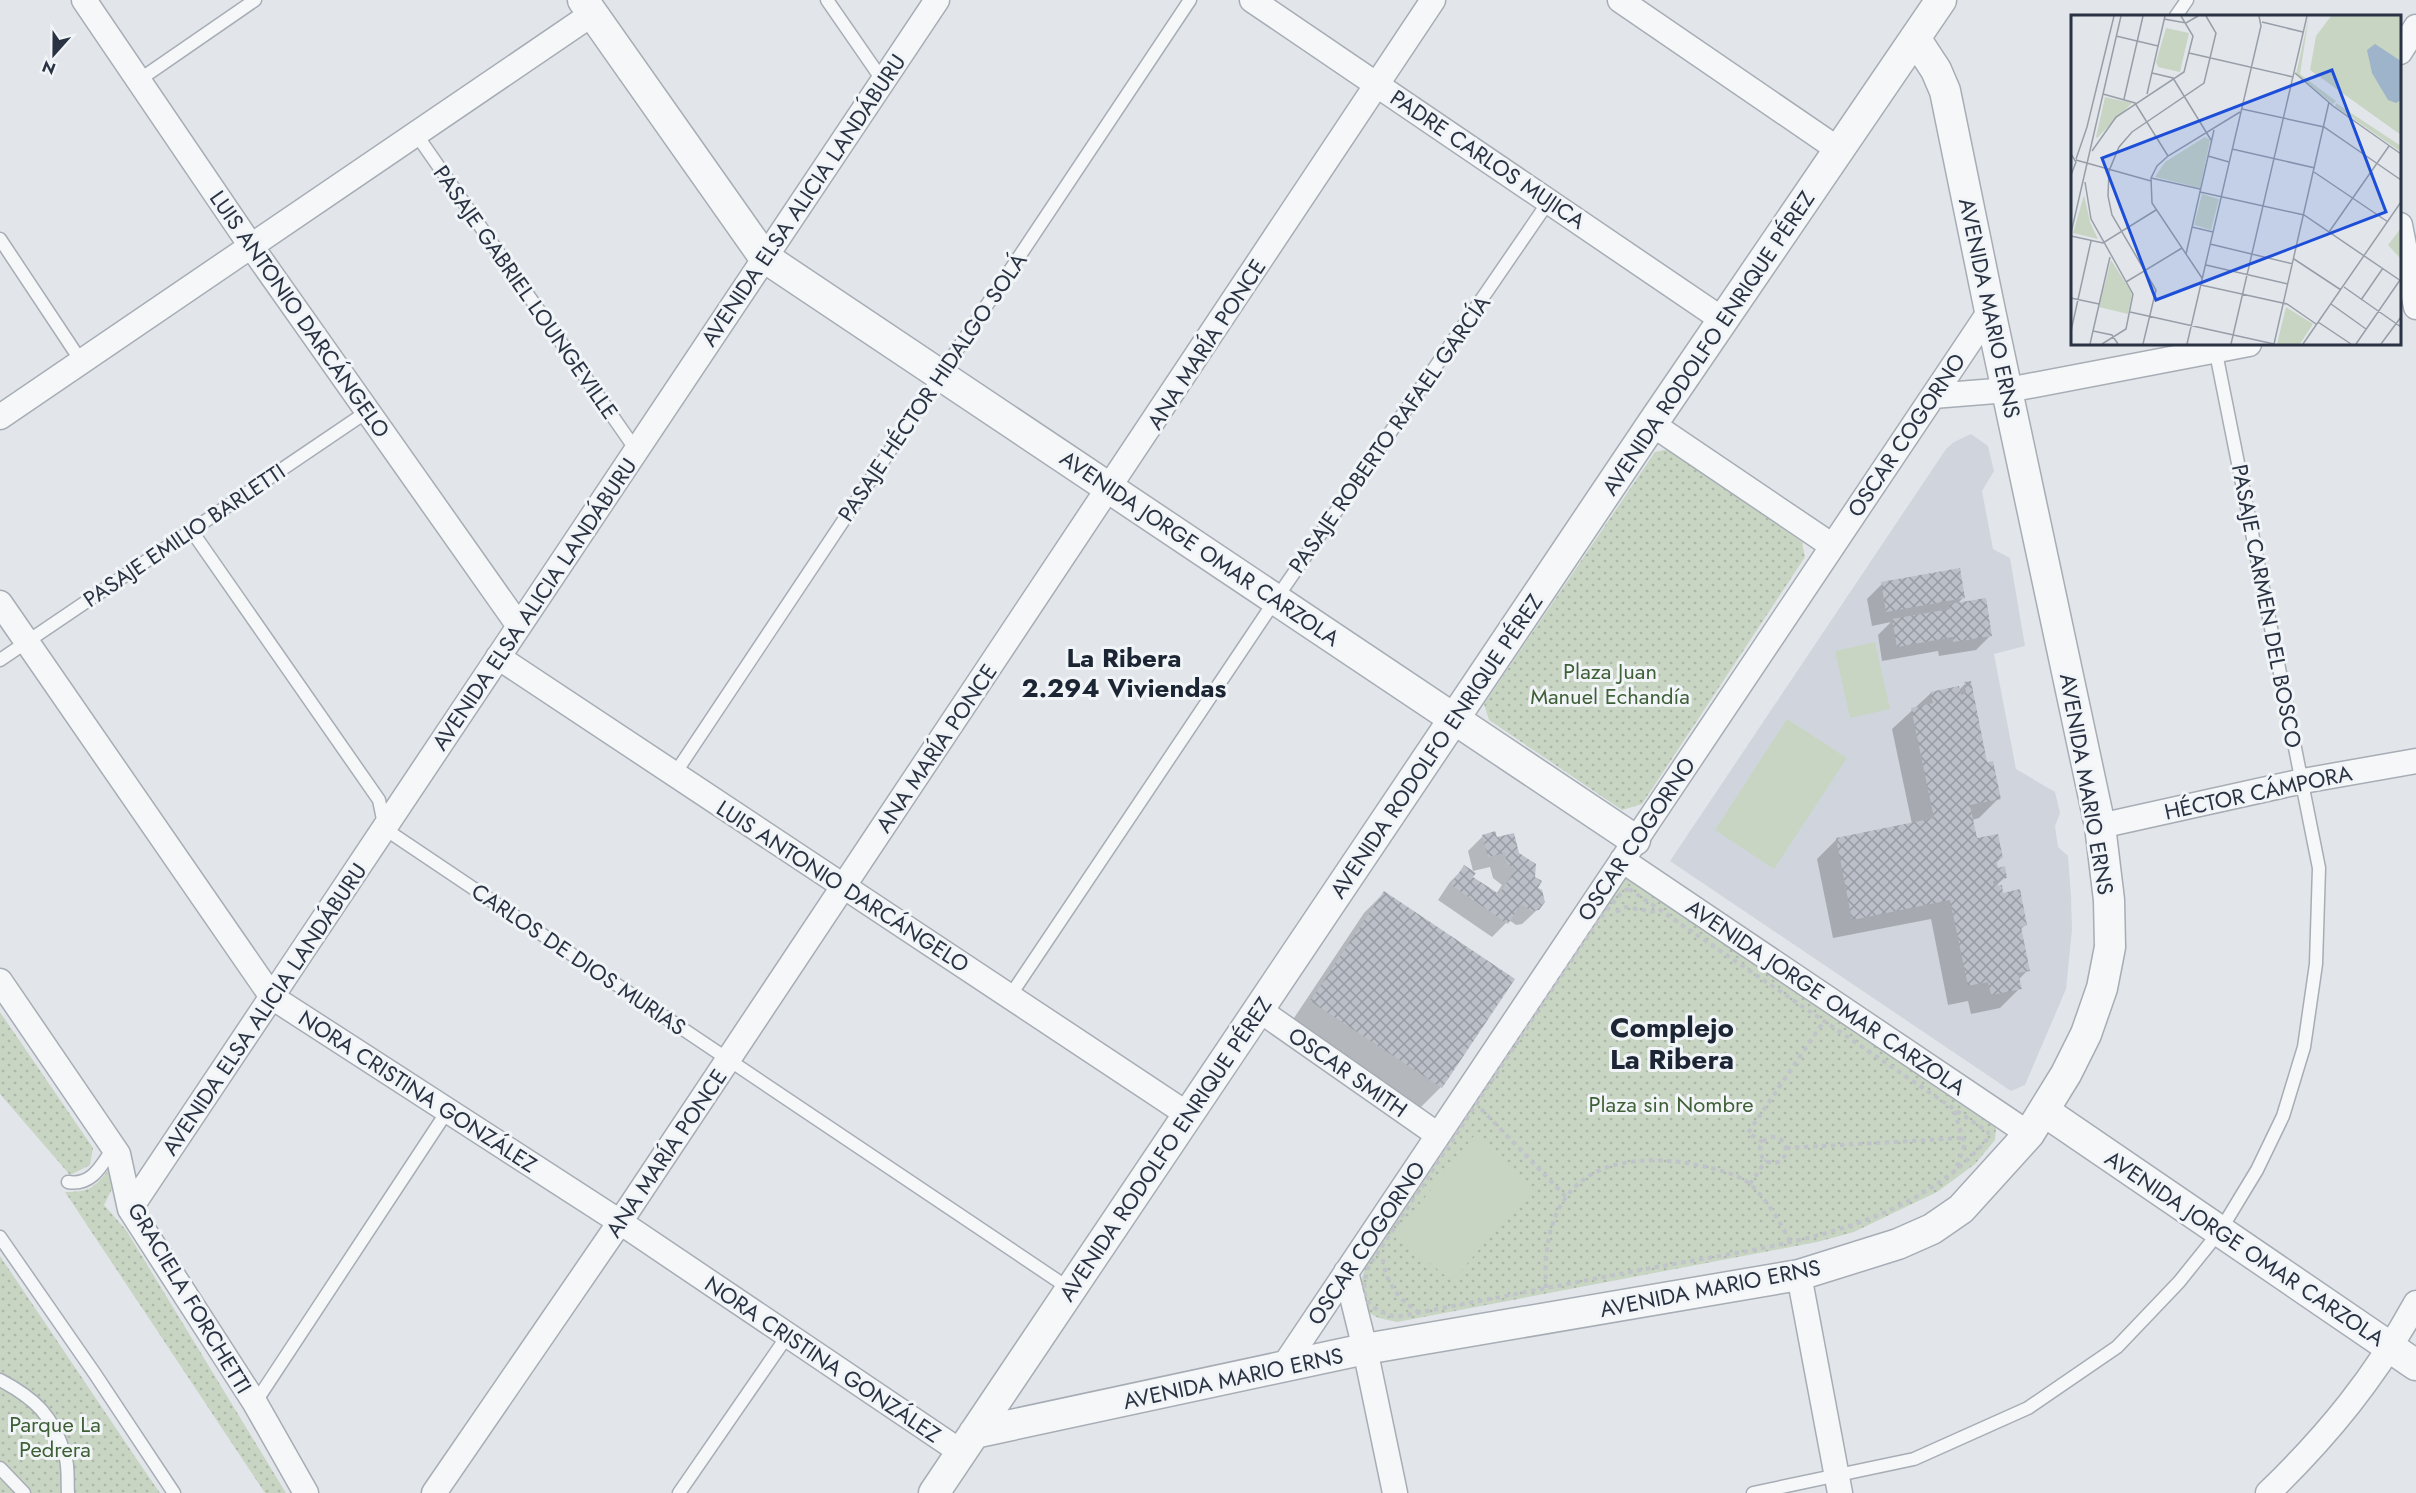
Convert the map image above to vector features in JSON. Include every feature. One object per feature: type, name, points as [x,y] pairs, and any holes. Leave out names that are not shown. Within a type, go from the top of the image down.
[{"type":"street","name":"LUIS ANTONIO DARCÁNGELO","points":[[84,0],[251,246],[519,626]]},
{"type":"street","name":"AVENIDA ELSA ALICIA LANDÁBURU","points":[[130,1209],[937,0]]},
{"type":"street","name":"PADRE CARLOS MUJICA","points":[[1252,0],[1723,320]]},
{"type":"street","name":"ANA MARÍA PONCE","points":[[434,1493],[620,1222],[1110,489],[1433,0]]},
{"type":"street","points":[[1620,0],[1839,150]]},
{"type":"street","name":"AVENIDA RODOLFO ENRIQUE PÉREZ","points":[[934,1493],[1652,424],[1941,0]]},
{"type":"street","points":[[0,417],[416,134],[587,7],[764,257]]},
{"type":"street","points":[[2401,50],[2416,27]]},
{"type":"street","name":"AVENIDA MARIO ERNS","points":[[968,1442],[1365,1349],[1799,1275],[1898,1244],[1932,1229],[1961,1209],[2036,1122],[2066,1074],[2086,1034],[2102,988],[2110,947],[2109,900],[2100,826],[1945,91],[1936,70],[1915,38]]},
{"type":"street","points":[[2401,230],[2416,309],[2401,313]]},
{"type":"street","name":"AVENIDA JORGE OMAR CARZOLA","points":[[764,257],[1455,719],[1629,850],[2036,1122],[2220,1231],[2416,1365]]},
{"type":"street","name":"OSCAR COGORNO","points":[[1283,1367],[1831,545],[1990,311]]},
{"type":"street","points":[[1933,396],[2008,390],[2215,347],[2238,345]]},
{"type":"street","points":[[1652,424],[1831,545]]},
{"type":"street","name":"NORA CRISTINA GONZÁLEZ","points":[[0,603],[272,997],[620,1222],[788,1335],[968,1442]]},
{"type":"street","name":"LUIS ANTONIO DARCÁNGELO","points":[[498,657],[1187,1114]]},
{"type":"street","name":"HÉCTOR CÁMPORA","points":[[2100,826],[2303,781],[2416,760]]},
{"type":"street","name":"GRACIELA FORCHETTI","points":[[0,981],[118,1154],[130,1209],[255,1403],[306,1493]]},
{"type":"street","name":"OSCAR SMITH","points":[[1258,1009],[1438,1135]]},
{"type":"street","points":[[1346,1272],[1365,1349],[1395,1493]]},
{"type":"street","points":[[1799,1275],[1838,1485]]},
{"type":"street","points":[[2268,1493],[2336,1422],[2391,1348],[2416,1303]]},
{"type":"lane","points":[[139,80],[255,0]]},
{"type":"lane","points":[[827,0],[883,81]]},
{"type":"lane","name":"PASAJE HÉCTOR HIDALGO SOLÁ","points":[[674,774],[1190,0]]},
{"type":"lane","points":[[2177,15],[2187,0]]},
{"type":"lane","name":"PASAJE GABRIEL LOUNGEVILLE","points":[[416,134],[636,450]]},
{"type":"lane","name":"PASAJE ROBERTO RAFAEL GARCÍA","points":[[1010,996],[1276,599],[1549,201]]},
{"type":"lane","points":[[0,239],[81,361]]},
{"type":"lane","name":"PASAJE CARMEN DEL BOSCO","points":[[1753,1493],[1838,1485],[1914,1459],[2028,1408],[2117,1347],[2179,1282],[2220,1231],[2257,1170],[2283,1116],[2304,1047],[2316,964],[2319,868],[2215,347]]},
{"type":"lane","name":"PASAJE EMILIO BARLETTI","points":[[0,660],[368,411]]},
{"type":"lane","points":[[192,530],[379,800],[385,829]]},
{"type":"lane","name":"CARLOS DE DIOS MURIAS","points":[[385,829],[1070,1289]]},
{"type":"lane","points":[[255,1403],[448,1110]]},
{"type":"lane","points":[[68,1182],[78,1184],[89,1179],[114,1148]]},
{"type":"lane","points":[[0,1237],[174,1493]]},
{"type":"lane","points":[[680,1493],[788,1335]]},
{"type":"lane","points":[[0,1380],[23,1392],[47,1413],[66,1457],[68,1493]]},
{"type":"lane","points":[[0,1468],[24,1493]]},
{"type":"path","points":[[1629,889],[1674,918],[1989,1132],[1989,1137],[1955,1170],[1911,1200],[1841,1230],[1419,1313],[1396,1317],[1381,1313],[1367,1301],[1364,1294],[1364,1282],[1369,1266],[1597,922],[1623,891],[1629,889]]},
{"type":"path","points":[[1597,922],[1626,907],[1639,908],[1674,918]]},
{"type":"path","points":[[1763,1142],[1748,1133],[1824,1020]]},
{"type":"path","points":[[1476,1104],[1566,1197]]},
{"type":"path","points":[[1954,1108],[1965,1144],[1955,1170]]},
{"type":"path","points":[[1770,1137],[1778,1138],[1786,1148],[1782,1159],[1774,1162],[1766,1160],[1760,1150],[1763,1142],[1770,1137]]},
{"type":"path","points":[[1786,1148],[1963,1138]]},
{"type":"path","points":[[1750,1184],[1766,1160]]},
{"type":"path","points":[[1546,1288],[1546,1254],[1551,1225],[1560,1204],[1575,1186],[1592,1172],[1621,1163],[1669,1161],[1697,1165],[1739,1178],[1750,1184],[1774,1212],[1790,1241]]},
{"type":"path","points":[[1383,1244],[1383,1261],[1388,1280],[1404,1303],[1419,1313]]},
{"type":"shaded area","points":[[1971,434],[1988,446],[1994,471],[1982,491],[1993,549],[2010,558],[2025,646],[1994,654],[2016,769],[2055,792],[2060,813],[2055,826],[2058,847],[2068,856],[2071,895],[2072,930],[2066,989],[2025,1085],[2011,1091],[1670,861],[1946,449],[1954,442]]},
{"type":"green space","name":"Plaza Juan Manuel Echandía","points":[[1669,449],[1802,542],[1805,557],[1642,804],[1622,810],[1489,720],[1484,704],[1655,452]]},
{"type":"green space","points":[[1875,642],[1890,709],[1850,718],[1835,651]]},
{"type":"green space","points":[[1787,719],[1847,758],[1774,869],[1715,830]]},
{"type":"green space","name":"Plaza sin Nombre","points":[[1630,875],[1655,896],[1996,1128],[1995,1140],[1975,1164],[1937,1192],[1854,1232],[1817,1242],[1397,1322],[1375,1316],[1367,1309],[1361,1295],[1362,1279],[1370,1256],[1597,922],[1613,887],[1618,881]]},
{"type":"green space","points":[[0,1012],[93,1148],[90,1165],[70,1175],[0,1094]]},
{"type":"green space","points":[[1474,1136],[1533,1187],[1452,1281],[1395,1235]]},
{"type":"green space","points":[[108,1170],[115,1183],[104,1205],[126,1230],[286,1493],[265,1493],[65,1192],[90,1188]]},
{"type":"green space","name":"Parque La Pedrera","points":[[0,1256],[142,1467],[160,1493],[0,1493]]},
{"type":"building","points":[[1960,568],[1965,598],[1886,612],[1881,582]]},
{"type":"building","points":[[1986,598],[1992,636],[1953,642],[1953,637],[1897,647],[1892,619],[1950,609],[1949,604]]},
{"type":"building","points":[[1971,681],[1987,762],[1993,761],[2001,799],[1970,805],[1977,838],[1998,834],[2003,858],[1996,859],[1998,868],[2005,866],[2007,878],[1993,881],[1994,886],[2002,885],[2003,893],[2020,889],[2027,925],[2021,927],[2030,971],[2018,973],[2022,989],[1991,995],[1988,982],[1968,986],[1950,900],[1852,920],[1836,838],[1934,818],[1911,708],[1933,703],[1930,692],[1959,686],[1961,695],[1966,693],[1964,682]]},
{"type":"building","points":[[1495,831],[1497,837],[1514,833],[1519,853],[1536,864],[1535,877],[1542,881],[1538,888],[1542,890],[1545,902],[1539,910],[1531,911],[1521,904],[1508,924],[1451,885],[1464,865],[1476,873],[1473,877],[1499,894],[1516,869],[1507,864],[1505,853],[1488,857],[1482,835]]},
{"type":"building","points":[[1384,891],[1515,979],[1442,1088],[1310,1001]]},
{"type":"district","name":"La Ribera 2.294 Viviendas","points":[[1124,673]]},
{"type":"district","name":"Complejo La Ribera","points":[[1672,1043]]}]
